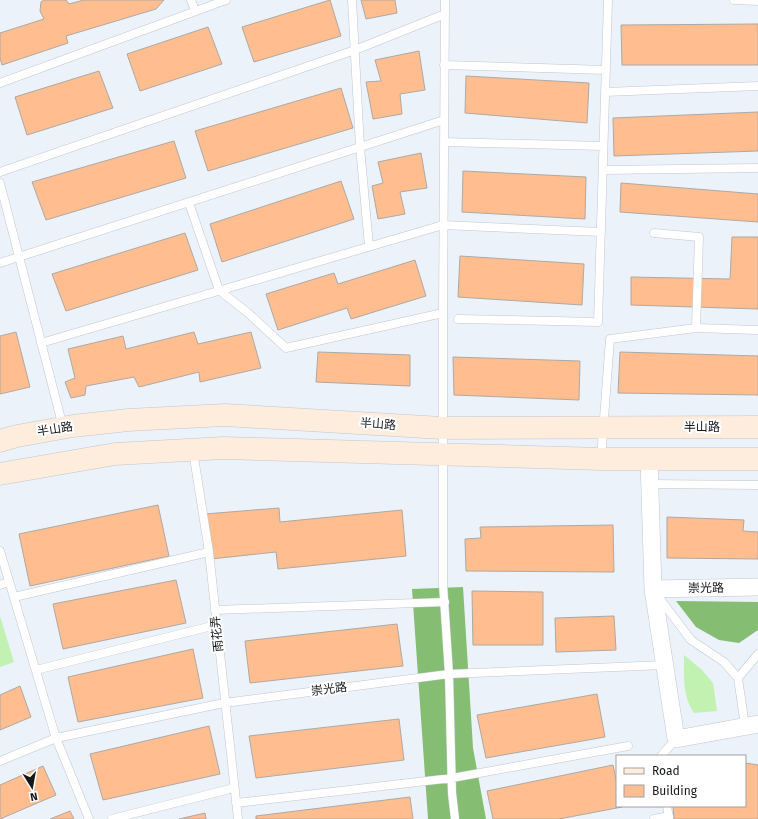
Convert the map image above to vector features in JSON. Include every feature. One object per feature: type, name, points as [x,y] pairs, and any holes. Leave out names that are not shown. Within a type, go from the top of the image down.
[{"type":"main road","name":"半山路","points":[[0,440],[63,428],[128,420],[225,415],[442,428],[603,426],[758,427]]},
{"type":"main road","points":[[0,474],[115,454],[224,448],[442,456],[601,459],[758,459]]},
{"type":"street","points":[[649,459],[651,484],[653,590],[676,739],[752,725]]},
{"type":"street","name":"崇光路","points":[[653,590],[758,587]]},
{"type":"lane","points":[[191,0],[195,12]]},
{"type":"lane","points":[[0,83],[226,0]]},
{"type":"lane","points":[[352,0],[360,147],[369,246]]},
{"type":"lane","points":[[445,0],[442,456],[444,602],[449,674],[452,778],[455,819]]},
{"type":"lane","points":[[458,319],[598,322],[608,0]]},
{"type":"lane","points":[[734,0],[758,1]]},
{"type":"lane","points":[[0,172],[354,50],[445,14]]},
{"type":"lane","points":[[444,66],[606,70]]},
{"type":"lane","points":[[605,92],[758,86]]},
{"type":"lane","points":[[0,263],[444,120]]},
{"type":"lane","points":[[444,142],[604,146]]},
{"type":"lane","points":[[603,170],[758,168]]},
{"type":"lane","points":[[1,188],[63,428]]},
{"type":"lane","points":[[189,203],[219,290],[248,313],[286,348],[442,314]]},
{"type":"lane","points":[[41,343],[443,225],[601,232]]},
{"type":"lane","points":[[654,233],[699,237],[696,328]]},
{"type":"lane","points":[[601,459],[610,339],[696,328],[757,330]]},
{"type":"lane","name":"雨花弄","points":[[193,449],[209,552],[224,703],[238,819]]},
{"type":"lane","points":[[651,484],[758,485]]},
{"type":"lane","points":[[0,551],[56,738],[89,819]]},
{"type":"lane","points":[[14,597],[209,552]]},
{"type":"lane","points":[[0,585],[9,582]]},
{"type":"lane","points":[[653,590],[691,640],[724,662],[738,678],[752,725]]},
{"type":"lane","points":[[215,610],[444,602]]},
{"type":"lane","points":[[36,670],[216,625]]},
{"type":"lane","points":[[738,678],[758,654]]},
{"type":"lane","name":"崇光路","points":[[0,761],[56,738],[224,703],[449,674],[665,665]]},
{"type":"lane","points":[[662,755],[676,739]]},
{"type":"lane","points":[[236,803],[452,778],[628,746]]},
{"type":"lane","points":[[112,819],[234,788]]},
{"type":"lane","points":[[654,819],[669,818],[668,807]]},
{"type":"green space","points":[[463,587],[473,748],[486,819],[428,819],[412,589]]},
{"type":"green space","points":[[676,601],[758,602],[758,630],[739,643],[719,640],[696,627]]},
{"type":"green space","points":[[0,616],[14,662],[0,667]]},
{"type":"green space","points":[[684,655],[702,670],[713,683],[717,711],[694,713],[687,700],[684,685]]},
{"type":"building","points":[[44,0],[66,0],[69,4],[84,0],[164,0],[156,9],[66,36],[68,43],[2,65],[0,58],[0,33],[44,19],[40,11],[41,2]]},
{"type":"building","points":[[330,0],[341,36],[254,62],[242,27]]},
{"type":"building","points":[[361,0],[395,0],[397,13],[366,19]]},
{"type":"building","points":[[758,24],[758,65],[622,65],[621,25]]},
{"type":"building","points":[[208,27],[222,64],[140,91],[127,54]]},
{"type":"building","points":[[419,51],[425,90],[400,94],[402,114],[373,119],[366,82],[381,81],[375,60]]},
{"type":"building","points":[[99,71],[113,108],[27,135],[15,97]]},
{"type":"building","points":[[466,76],[589,83],[587,123],[465,113]]},
{"type":"building","points":[[341,88],[353,128],[208,171],[195,131]]},
{"type":"building","points":[[758,112],[758,151],[614,156],[613,118]]},
{"type":"building","points":[[174,141],[186,178],[46,220],[32,182]]},
{"type":"building","points":[[421,153],[427,188],[400,192],[405,214],[378,219],[372,186],[383,183],[378,162]]},
{"type":"building","points":[[463,171],[586,177],[585,219],[462,212]]},
{"type":"building","points":[[341,181],[354,219],[222,262],[210,224]]},
{"type":"building","points":[[621,183],[758,194],[758,222],[620,212]]},
{"type":"building","points":[[185,233],[198,270],[66,311],[52,274]]},
{"type":"building","points":[[732,237],[758,237],[758,309],[631,305],[631,277],[730,279]]},
{"type":"building","points":[[460,256],[584,264],[582,305],[458,297]]},
{"type":"building","points":[[415,260],[426,296],[351,319],[347,308],[278,330],[266,294],[334,273],[338,284]]},
{"type":"building","points":[[16,332],[30,387],[0,394],[0,336]]},
{"type":"building","points":[[194,332],[198,344],[251,332],[261,368],[200,382],[199,372],[139,387],[134,377],[86,386],[85,395],[71,398],[65,382],[75,378],[68,349],[123,336],[126,349]]},
{"type":"building","points":[[318,352],[410,355],[410,386],[316,382]]},
{"type":"building","points":[[620,352],[758,356],[758,395],[618,393]]},
{"type":"building","points":[[453,357],[580,361],[579,400],[454,395]]},
{"type":"building","points":[[158,505],[169,556],[30,586],[19,534]]},
{"type":"building","points":[[279,508],[280,522],[402,510],[406,556],[278,569],[276,552],[211,559],[205,514]]},
{"type":"building","points":[[667,517],[744,520],[743,531],[758,532],[758,559],[667,558]]},
{"type":"building","points":[[613,525],[614,572],[466,571],[465,539],[481,538],[480,527]]},
{"type":"building","points":[[176,580],[186,623],[63,649],[53,604]]},
{"type":"building","points":[[472,591],[543,592],[543,645],[473,645]]},
{"type":"building","points":[[614,616],[616,650],[556,652],[555,618]]},
{"type":"building","points":[[397,624],[403,666],[250,683],[245,641]]},
{"type":"building","points":[[193,649],[203,698],[78,722],[68,677]]},
{"type":"building","points":[[20,686],[31,717],[0,730],[0,695]]},
{"type":"building","points":[[597,694],[605,737],[486,758],[477,715]]},
{"type":"building","points":[[399,719],[404,760],[256,778],[249,736]]},
{"type":"building","points":[[209,726],[220,774],[103,800],[90,754]]},
{"type":"building","points":[[746,763],[758,765],[758,819],[674,819],[673,807],[746,807]]},
{"type":"building","points":[[613,765],[616,779],[616,807],[622,807],[559,819],[493,819],[487,791]]},
{"type":"building","points":[[43,766],[56,795],[0,819],[0,785]]},
{"type":"building","points":[[410,797],[413,819],[256,819],[256,816]]},
{"type":"building","points":[[70,811],[74,819],[50,819]]},
{"type":"building","points":[[205,813],[206,819],[179,819]]}]
